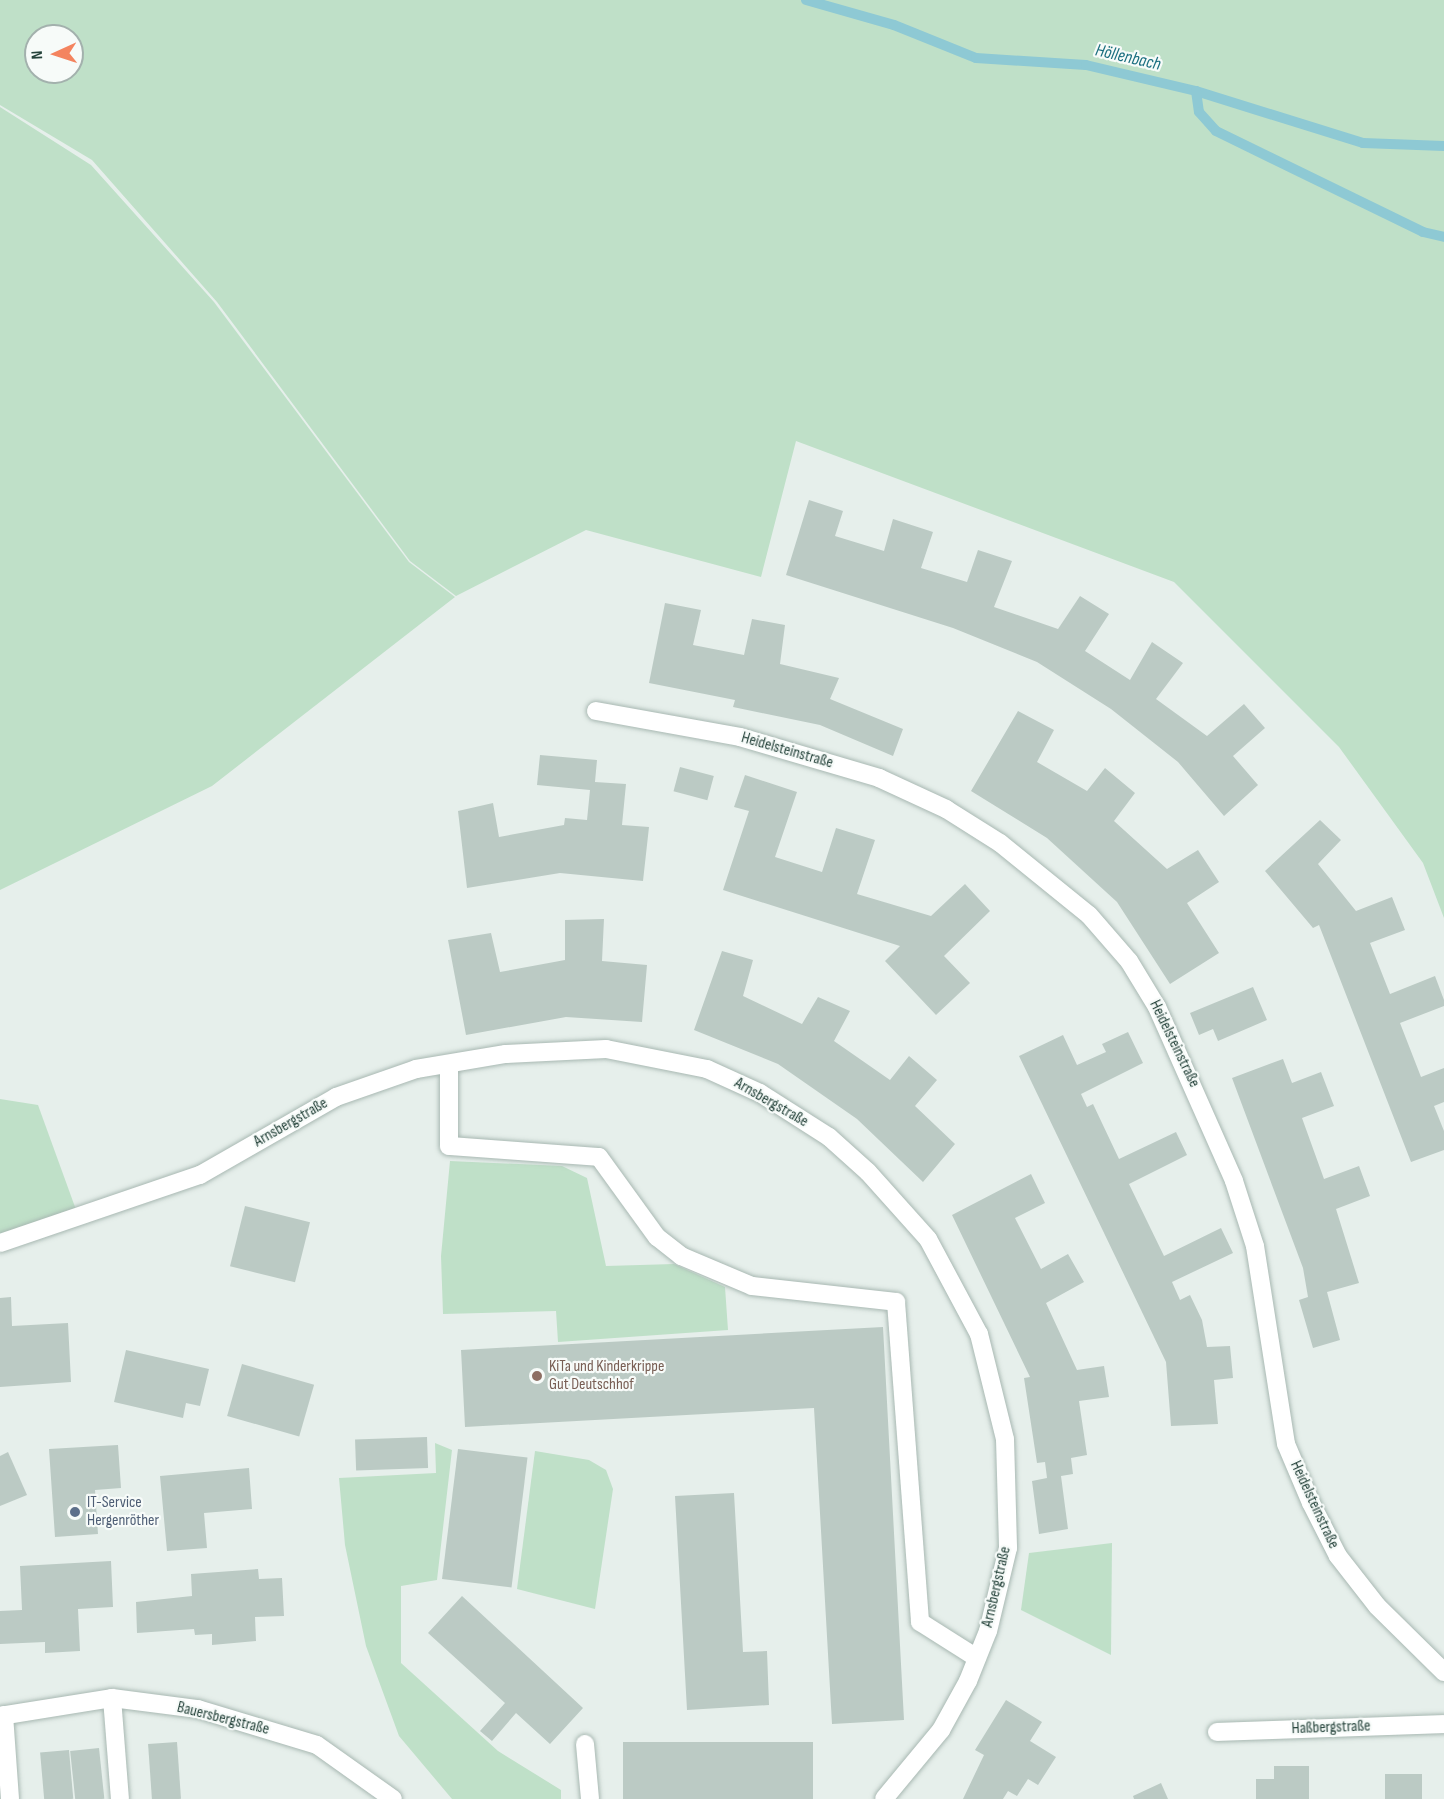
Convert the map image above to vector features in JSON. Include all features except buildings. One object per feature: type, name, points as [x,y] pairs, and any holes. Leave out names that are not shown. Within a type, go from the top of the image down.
[{"type":"street","name":"Heidelsteinstraße","points":[[596,711],[740,737],[879,778],[946,809],[1000,843],[1089,915],[1129,961],[1157,1007],[1234,1181],[1255,1246],[1286,1444],[1311,1503],[1338,1556],[1377,1606],[1444,1672]]},
{"type":"street","name":"Arnsbergstraße","points":[[0,1243],[200,1174],[336,1097],[449,1064],[506,1053],[606,1049],[707,1069],[760,1093],[829,1137],[907,1210],[928,1239],[979,1334],[1005,1439],[1008,1548],[977,1658],[941,1730],[884,1799]]},
{"type":"street","points":[[449,1064],[449,1146],[599,1157],[657,1237],[681,1256],[752,1286],[896,1302],[920,1622],[977,1658]]},
{"type":"street","points":[[112,1698],[120,1799]]},
{"type":"street","name":"Bauersbergstraße","points":[[2,1715],[112,1698],[198,1709],[317,1745],[393,1799]]},
{"type":"street","points":[[2,1715],[10,1799]]},
{"type":"street","name":"Haßbergstraße","points":[[1217,1732],[1444,1724]]},
{"type":"street","points":[[585,1744],[590,1799]]},
{"type":"green space","points":[[0,0],[1444,0],[1444,918],[1423,863],[1339,747],[1174,582],[796,441],[761,577],[586,530],[456,596],[410,561],[217,302],[92,160],[0,105]]},
{"type":"green space","points":[[0,107],[91,165],[214,302],[409,562],[455,597],[212,786],[0,890]]},
{"type":"green space","points":[[0,1099],[38,1105],[79,1218],[0,1241]]},
{"type":"green space","points":[[450,1161],[562,1166],[587,1178],[606,1266],[674,1264],[725,1287],[728,1330],[558,1342],[556,1311],[443,1314],[441,1256]]},
{"type":"green space","points":[[435,1443],[452,1450],[437,1580],[401,1586],[401,1663],[498,1751],[561,1790],[561,1799],[452,1799],[399,1736],[366,1646],[345,1545],[339,1478],[436,1473]]},
{"type":"green space","points":[[535,1451],[589,1460],[606,1470],[613,1489],[595,1609],[517,1589]]},
{"type":"green space","points":[[1112,1543],[1111,1655],[1021,1610],[1029,1553]]},
{"type":"waterway","name":"Höllenbach","points":[[806,0],[894,25],[976,58],[1086,65],[1196,91],[1363,143],[1444,146]]},
{"type":"waterway","points":[[1196,91],[1199,112],[1216,131],[1423,232],[1444,237]]},
{"type":"place","name":"KiTa und Kinderkrippe Gut Deutschhof","points":[[537,1376]]},
{"type":"place","name":"IT-Service Hergenröther","points":[[75,1512]]}]
